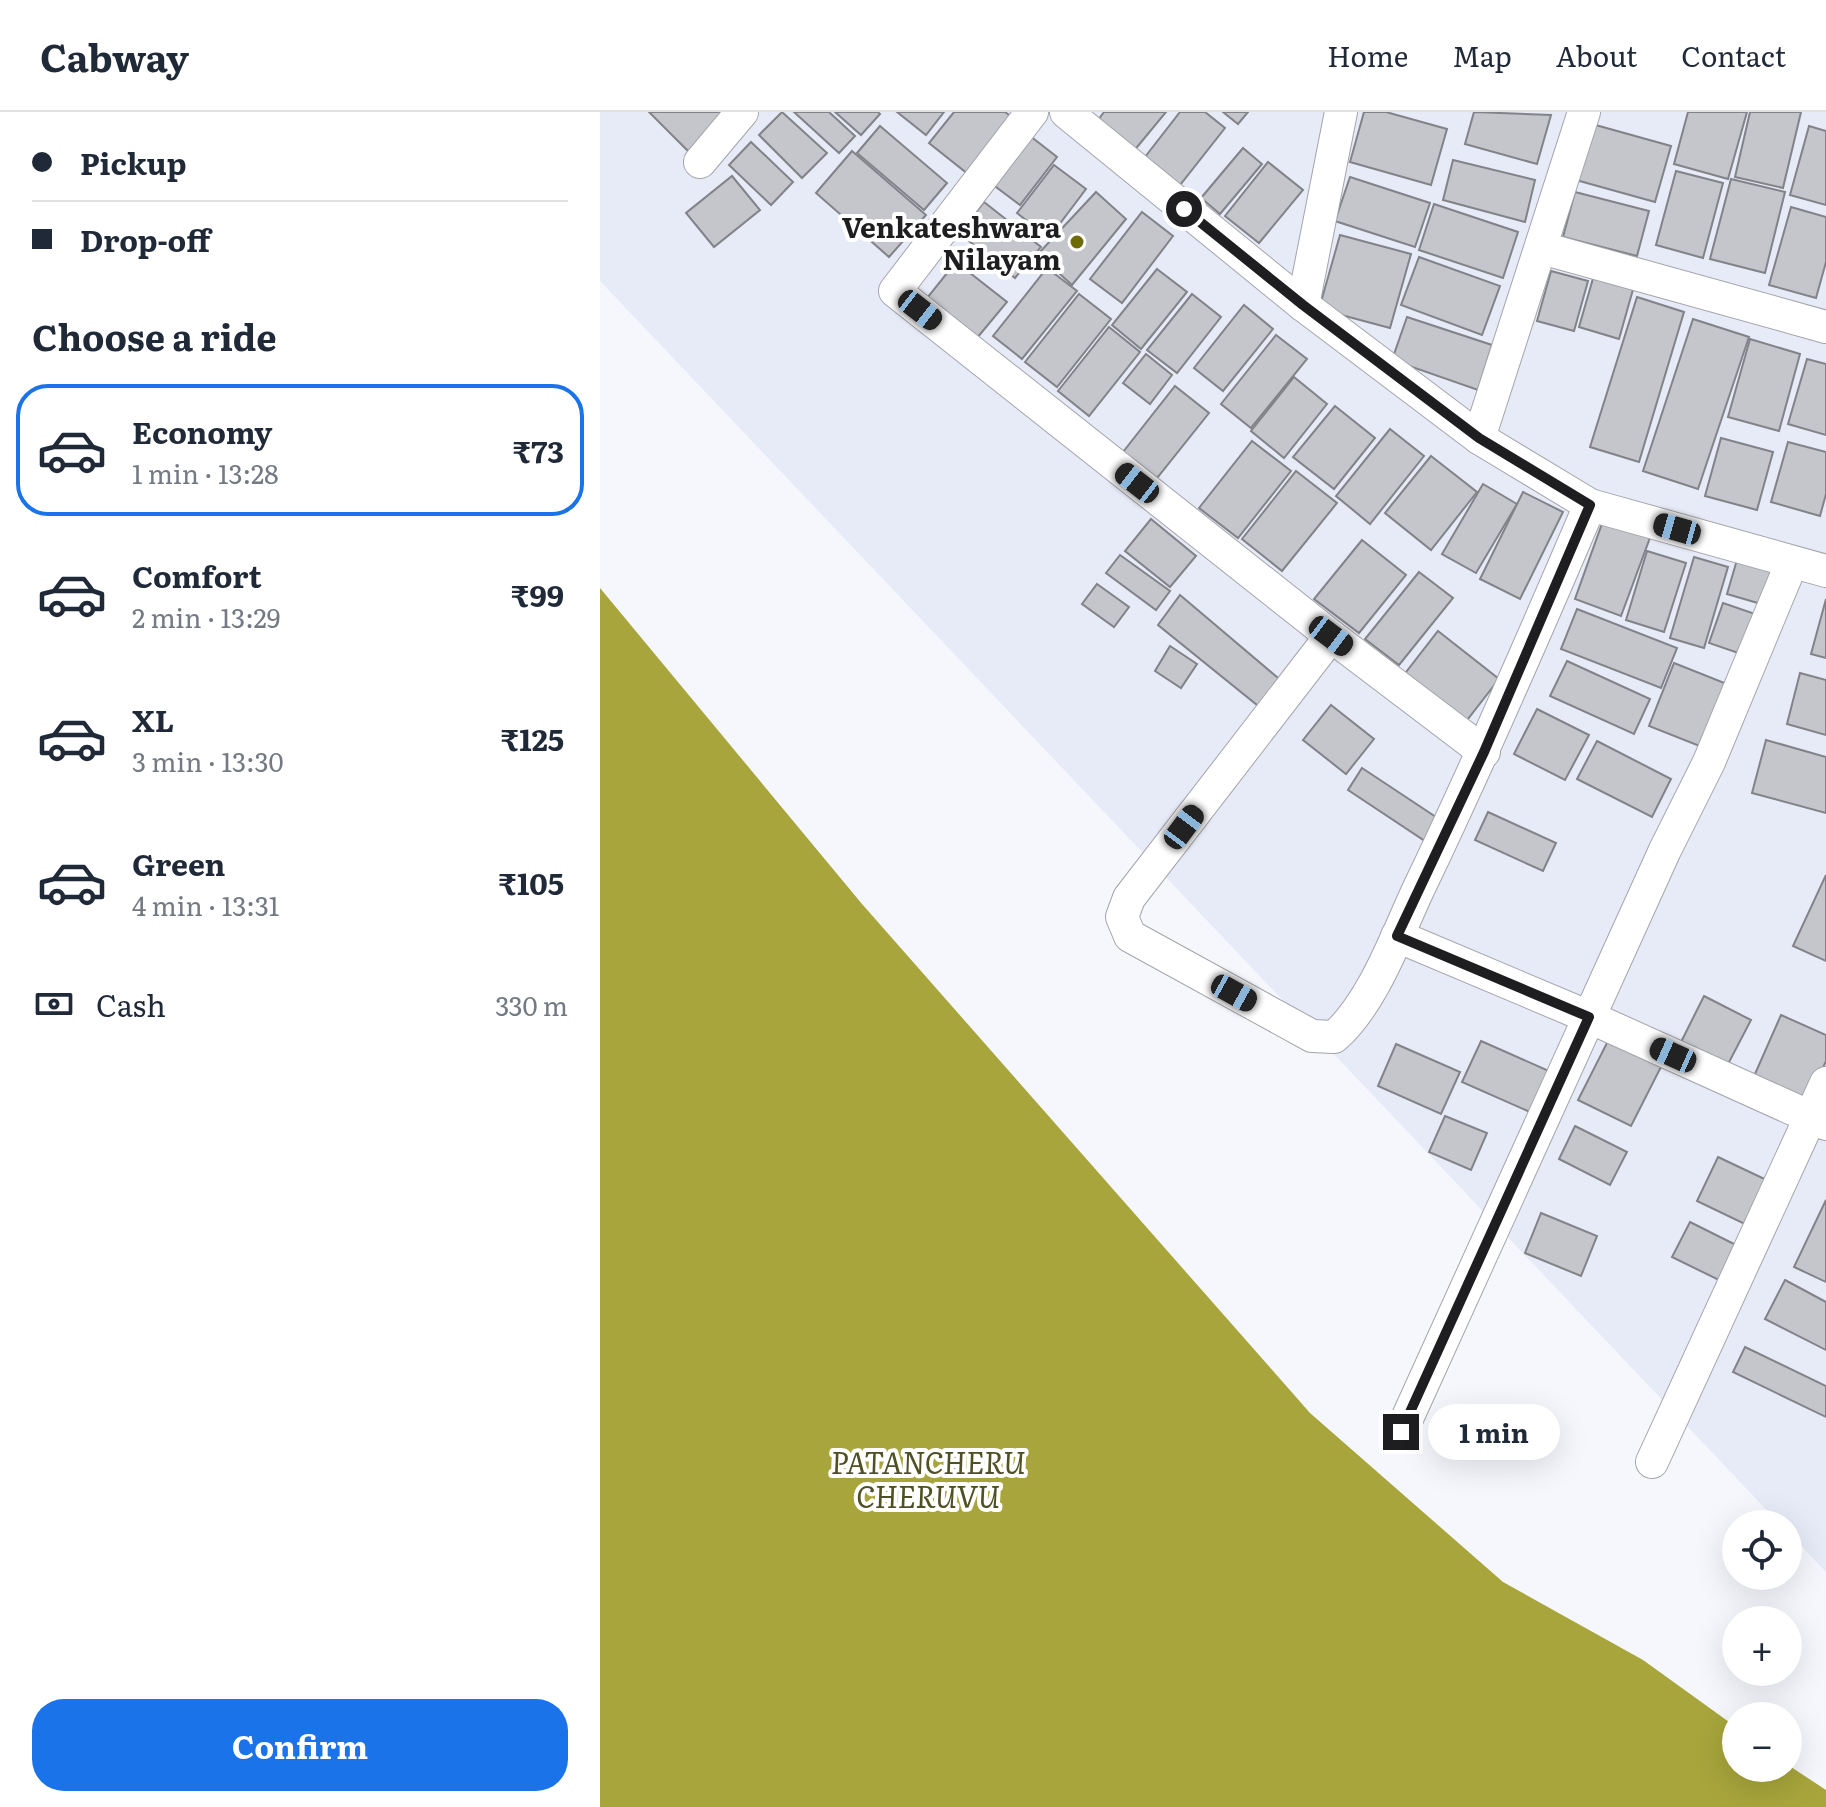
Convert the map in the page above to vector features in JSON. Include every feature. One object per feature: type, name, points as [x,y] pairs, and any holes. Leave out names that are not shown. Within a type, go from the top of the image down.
[{"type":"street","points":[[700,162],[742,112]]},
{"type":"street","points":[[1032,112],[895,291],[1331,636],[1484,752]]},
{"type":"street","points":[[1066,112],[1303,305],[1479,438],[1590,505],[1826,571]]},
{"type":"street","points":[[1303,305],[1341,112]]},
{"type":"street","points":[[1479,438],[1584,112]]},
{"type":"street","points":[[1542,248],[1826,327]]},
{"type":"street","points":[[1331,636],[1129,898],[1122,917],[1130,936],[1312,1036],[1334,1037],[1351,1023],[1397,936],[1484,752],[1590,505]]},
{"type":"street","points":[[1401,1432],[1589,1017],[1709,762],[1792,562]]},
{"type":"street","points":[[1397,936],[1589,1017],[1819,1121]]},
{"type":"street","points":[[1652,1462],[1819,1121],[1826,1083]]},
{"type":"shaded area","points":[[600,112],[1826,112],[1826,1572],[1802,1547],[1802,1510],[1767,1510],[600,281]]},
{"type":"water","name":"PATANCHERU CHERUVU","points":[[600,588],[862,904],[1310,1413],[1503,1582],[1643,1660],[1722,1717],[1722,1782],[1802,1782],[1802,1774],[1826,1790],[1826,1807],[600,1807]]},
{"type":"building","points":[[649,112],[730,112],[690,153]]},
{"type":"building","points":[[782,112],[827,153],[802,178],[759,135]]},
{"type":"building","points":[[794,112],[829,112],[855,136],[839,153]]},
{"type":"building","points":[[835,112],[878,112],[880,114],[861,135]]},
{"type":"building","points":[[897,112],[944,112],[926,135]]},
{"type":"building","points":[[954,112],[1005,112],[1013,118],[968,174],[929,143]]},
{"type":"building","points":[[1104,112],[1166,112],[1133,152],[1096,123]]},
{"type":"building","points":[[1180,112],[1205,112],[1225,128],[1180,185],[1145,157]]},
{"type":"building","points":[[1223,112],[1248,112],[1238,124]]},
{"type":"building","points":[[1364,112],[1386,112],[1447,129],[1431,185],[1350,162]]},
{"type":"building","points":[[1474,112],[1551,115],[1537,164],[1465,144]]},
{"type":"building","points":[[1688,112],[1747,112],[1728,179],[1674,164]]},
{"type":"building","points":[[1750,112],[1801,112],[1783,188],[1735,177]]},
{"type":"building","points":[[1592,124],[1671,146],[1655,202],[1576,180]]},
{"type":"building","points":[[880,126],[947,183],[924,210],[857,153]]},
{"type":"building","points":[[1809,126],[1826,131],[1826,205],[1790,195]]},
{"type":"building","points":[[1025,132],[1057,157],[1020,205],[988,181]]},
{"type":"building","points":[[751,142],[793,182],[771,205],[729,165]]},
{"type":"building","points":[[1243,148],[1262,164],[1220,214],[1201,198]]},
{"type":"building","points":[[852,151],[926,215],[889,257],[816,193]]},
{"type":"building","points":[[1453,160],[1535,180],[1525,222],[1443,200]]},
{"type":"building","points":[[1268,162],[1303,190],[1259,243],[1225,216]]},
{"type":"building","points":[[1054,165],[1086,189],[1049,238],[1017,213]]},
{"type":"building","points":[[1676,171],[1723,183],[1703,258],[1656,245]]},
{"type":"building","points":[[732,176],[760,210],[714,247],[686,213]]},
{"type":"building","points":[[1350,177],[1430,203],[1415,247],[1335,221]]},
{"type":"building","points":[[1731,179],[1785,192],[1765,273],[1710,259]]},
{"type":"building","name":"Venkateshwara Nilayam","points":[[1096,192],[1126,219],[1072,285],[1038,254]]},
{"type":"building","points":[[1575,192],[1649,211],[1637,256],[1563,237]]},
{"type":"building","points":[[984,202],[1041,247],[1015,278],[959,233]]},
{"type":"building","points":[[1434,204],[1518,232],[1503,278],[1419,250]]},
{"type":"building","points":[[1791,207],[1826,217],[1826,262],[1816,298],[1769,285]]},
{"type":"building","points":[[1142,212],[1173,236],[1122,303],[1090,279]]},
{"type":"building","points":[[1340,235],[1411,254],[1390,328],[1319,309]]},
{"type":"building","points":[[1419,257],[1500,286],[1482,335],[1401,305]]},
{"type":"building","points":[[956,262],[1007,302],[977,338],[927,298]]},
{"type":"building","points":[[1047,268],[1077,291],[1022,359],[993,336]]},
{"type":"building","points":[[1157,269],[1187,292],[1141,349],[1112,325]]},
{"type":"building","points":[[1551,271],[1588,281],[1574,331],[1537,321]]},
{"type":"building","points":[[1594,275],[1634,286],[1619,339],[1579,327]]},
{"type":"building","points":[[1079,294],[1111,319],[1057,387],[1025,362]]},
{"type":"building","points":[[1192,294],[1221,317],[1177,373],[1147,350]]},
{"type":"building","points":[[1637,297],[1684,312],[1639,462],[1590,447]]},
{"type":"building","points":[[1244,305],[1273,329],[1223,391],[1194,368]]},
{"type":"building","points":[[1407,317],[1492,345],[1478,390],[1392,360]]},
{"type":"building","points":[[1693,319],[1749,337],[1698,489],[1643,471]]},
{"type":"building","points":[[1109,327],[1140,352],[1089,416],[1058,391]]},
{"type":"building","points":[[1276,335],[1307,359],[1251,428],[1221,404]]},
{"type":"building","points":[[1750,339],[1800,354],[1779,431],[1728,417]]},
{"type":"building","points":[[1146,354],[1172,375],[1150,404],[1123,383]]},
{"type":"building","points":[[1807,359],[1826,364],[1826,435],[1788,424]]},
{"type":"building","points":[[1294,377],[1327,404],[1284,458],[1251,431]]},
{"type":"building","points":[[1175,386],[1209,413],[1157,478],[1123,452]]},
{"type":"building","points":[[1335,406],[1375,438],[1334,489],[1293,457]]},
{"type":"building","points":[[1390,429],[1424,456],[1370,524],[1336,496]]},
{"type":"building","points":[[1721,438],[1773,452],[1757,510],[1705,496]]},
{"type":"building","points":[[1252,441],[1291,471],[1238,538],[1199,508]]},
{"type":"building","points":[[1788,442],[1826,452],[1826,494],[1820,516],[1771,502]]},
{"type":"building","points":[[1431,456],[1477,492],[1431,550],[1385,513]]},
{"type":"building","points":[[1296,471],[1337,503],[1282,571],[1242,539]]},
{"type":"building","points":[[1483,484],[1517,504],[1476,573],[1442,554]]},
{"type":"building","points":[[1523,492],[1563,512],[1520,599],[1480,579]]},
{"type":"building","points":[[1604,518],[1651,535],[1621,616],[1575,599]]},
{"type":"building","points":[[1151,519],[1196,556],[1170,587],[1125,551]]},
{"type":"building","points":[[1362,540],[1406,575],[1359,633],[1314,599]]},
{"type":"building","points":[[1647,551],[1686,563],[1664,632],[1626,620]]},
{"type":"building","points":[[1739,553],[1781,566],[1768,606],[1727,594]]},
{"type":"building","points":[[1120,555],[1170,591],[1156,610],[1106,573]]},
{"type":"building","points":[[1694,557],[1728,567],[1704,648],[1670,638]]},
{"type":"building","points":[[1419,572],[1453,598],[1399,665],[1365,639]]},
{"type":"building","points":[[1097,584],[1129,607],[1114,627],[1082,604]]},
{"type":"building","points":[[1180,595],[1284,683],[1262,709],[1158,625]]},
{"type":"building","points":[[1826,599],[1826,658],[1811,654]]},
{"type":"building","points":[[1723,603],[1764,617],[1750,657],[1709,643]]},
{"type":"building","points":[[1577,609],[1677,648],[1661,688],[1561,649]]},
{"type":"building","points":[[1438,631],[1499,679],[1464,724],[1403,676]]},
{"type":"building","points":[[1170,646],[1197,664],[1181,688],[1155,671]]},
{"type":"building","points":[[1567,661],[1650,699],[1634,734],[1550,696]]},
{"type":"building","points":[[1674,663],[1732,686],[1707,749],[1649,726]]},
{"type":"building","points":[[1800,673],[1826,680],[1826,735],[1787,724]]},
{"type":"building","points":[[1331,705],[1374,739],[1346,774],[1303,740]]},
{"type":"building","points":[[1537,709],[1589,735],[1565,780],[1514,754]]},
{"type":"building","points":[[1766,740],[1826,757],[1826,813],[1752,793]]},
{"type":"building","points":[[1597,741],[1671,779],[1652,817],[1577,779]]},
{"type":"building","points":[[1362,768],[1439,819],[1425,841],[1348,790]]},
{"type":"building","points":[[1488,812],[1556,843],[1543,871],[1475,840]]},
{"type":"building","points":[[1826,875],[1826,961],[1793,946]]},
{"type":"building","points":[[1704,996],[1751,1020],[1726,1068],[1680,1044]]},
{"type":"building","points":[[1781,1015],[1826,1035],[1826,1061],[1805,1107],[1751,1083]]},
{"type":"building","points":[[1612,1033],[1665,1059],[1631,1126],[1578,1100]]},
{"type":"building","points":[[1481,1041],[1558,1075],[1539,1116],[1462,1082]]},
{"type":"building","points":[[1396,1044],[1460,1072],[1441,1114],[1378,1086]]},
{"type":"building","points":[[1445,1116],[1487,1133],[1471,1170],[1429,1152]]},
{"type":"building","points":[[1575,1126],[1627,1152],[1610,1185],[1559,1159]]},
{"type":"building","points":[[1718,1157],[1773,1183],[1751,1227],[1697,1201]]},
{"type":"building","points":[[1826,1200],[1826,1282],[1794,1267]]},
{"type":"building","points":[[1541,1213],[1597,1236],[1581,1276],[1525,1253]]},
{"type":"building","points":[[1690,1222],[1742,1248],[1725,1283],[1672,1257]]},
{"type":"building","points":[[1785,1280],[1826,1302],[1826,1350],[1765,1319]]},
{"type":"building","points":[[1745,1347],[1826,1386],[1826,1417],[1733,1372]]},
{"type":"place","name":"Venkateshwara Nilayam","points":[[1077,242]]},
{"type":"route","points":[[1184,209],[1303,305],[1479,438],[1590,505],[1484,752],[1397,936],[1589,1017],[1401,1432]]}]
